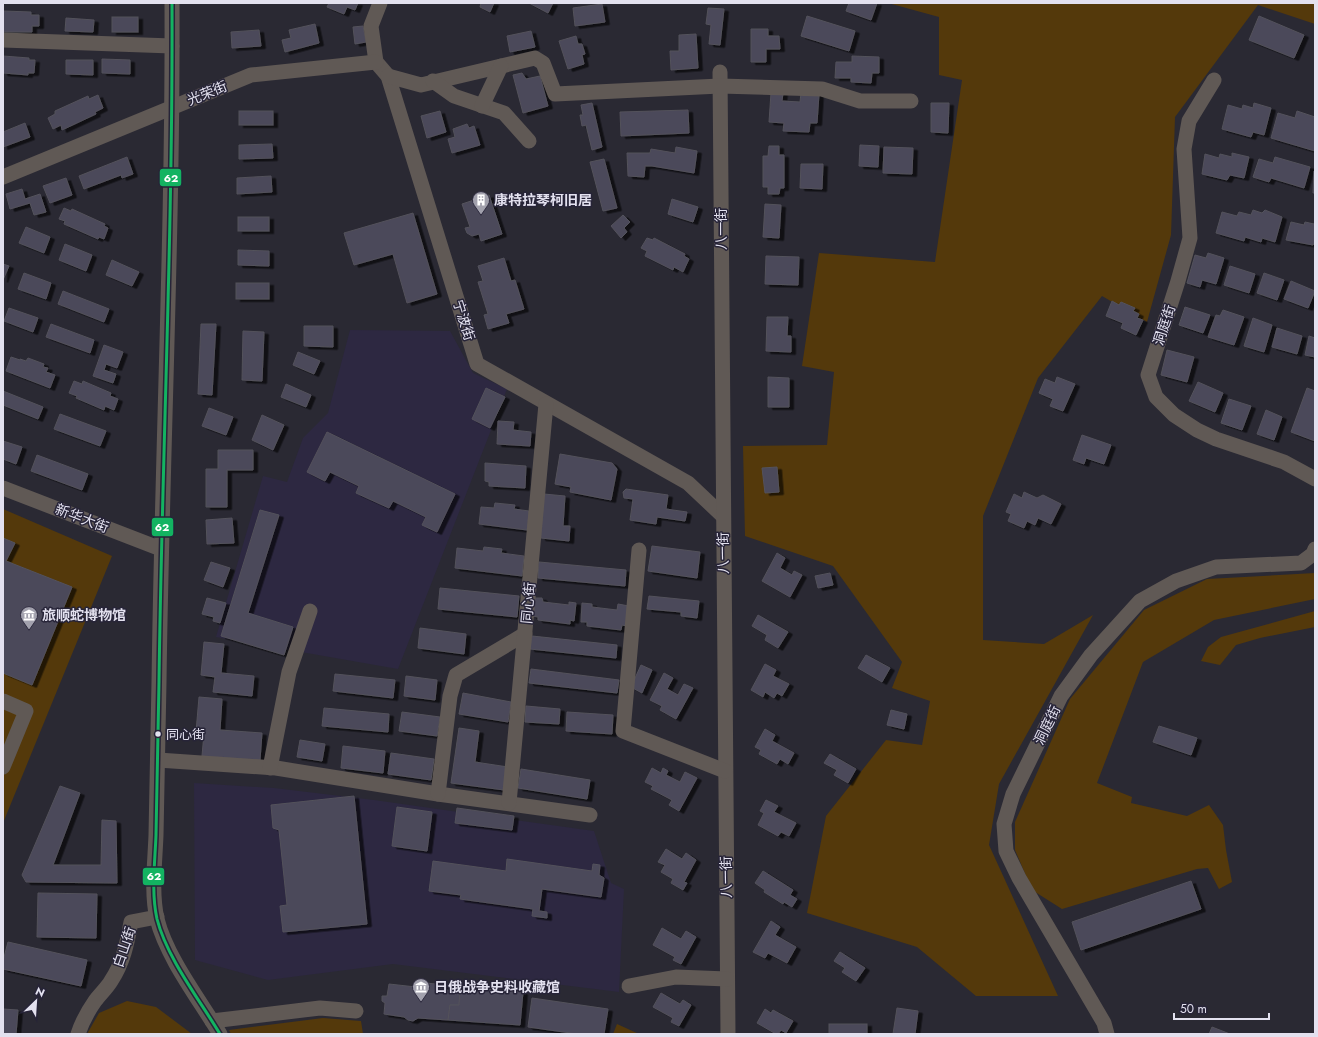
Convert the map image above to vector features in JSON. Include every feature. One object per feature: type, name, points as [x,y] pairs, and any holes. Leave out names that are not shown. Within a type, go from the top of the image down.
[{"type":"street","points":[[172,3],[172,107],[154,894],[157,917],[163,938],[176,963],[220,1034]]},
{"type":"street","points":[[376,62],[371,26],[380,3]]},
{"type":"street","points":[[3,40],[172,46]]},
{"type":"street","points":[[388,76],[420,85],[534,58],[543,63],[555,94],[720,79],[822,89],[860,101],[911,101]]},
{"type":"street","name":"宁波街","points":[[376,62],[388,76],[477,364],[688,483],[723,516]]},
{"type":"street","name":"光荣街","points":[[3,177],[252,75],[376,62]]},
{"type":"street","points":[[482,106],[501,66]]},
{"type":"street","name":"八一街","points":[[720,79],[728,1034]]},
{"type":"street","name":"洞庭街","points":[[1214,80],[1189,121],[1184,149],[1190,238],[1148,375],[1156,397],[1174,415],[1197,430],[1216,439],[1284,462],[1315,479]]},
{"type":"street","points":[[433,82],[454,96],[504,113],[529,140]]},
{"type":"street","name":"同心街","points":[[509,804],[546,404]]},
{"type":"street","name":"新华大街","points":[[3,488],[161,549]]},
{"type":"street","name":"洞庭街","points":[[1108,1034],[1104,1023],[1019,878],[1006,851],[1004,824],[1013,794],[1061,696],[1091,655],[1140,601],[1176,581],[1216,567],[1301,563],[1313,554],[1315,549]]},
{"type":"street","points":[[640,550],[623,731],[725,771]]},
{"type":"street","points":[[270,768],[289,672],[310,612]]},
{"type":"street","points":[[438,794],[450,696],[456,676],[525,634]]},
{"type":"street","points":[[3,701],[26,711],[3,766]]},
{"type":"street","points":[[158,760],[270,768],[438,794],[590,815]]},
{"type":"street","name":"白山街","points":[[78,1034],[83,1020],[96,1000],[110,983],[120,965],[127,947],[131,922],[157,917]]},
{"type":"street","points":[[629,986],[676,977],[727,979]]},
{"type":"street","points":[[212,1021],[320,1008],[356,1011]]},
{"type":"shaded area","points":[[888,3],[1315,3],[1315,24],[1258,5],[1175,117],[1171,235],[1147,322],[1102,296],[1038,378],[983,516],[983,640],[1044,644],[1093,615],[999,784],[989,845],[1058,996],[976,996],[917,947],[807,913],[826,816],[886,740],[922,745],[930,701],[892,688],[902,662],[833,566],[745,536],[743,446],[827,445],[834,372],[802,366],[819,253],[935,262],[962,80],[939,75],[939,17]]},
{"type":"shaded area","points":[[350,330],[450,331],[473,373],[507,389],[398,669],[216,637],[263,476],[287,482],[303,438],[328,413]]},
{"type":"shaded area","points":[[3,509],[112,556],[3,823]]},
{"type":"shaded area","points":[[1315,573],[1315,599],[1214,620],[1143,662],[1097,783],[1132,797],[1131,803],[1187,816],[1209,805],[1223,825],[1232,882],[1219,889],[1208,868],[1197,869],[1062,909],[1032,890],[1015,850],[1015,822],[1070,699],[1144,610],[1207,579]]},
{"type":"shaded area","points":[[1315,611],[1315,627],[1260,638],[1236,645],[1220,665],[1201,661],[1208,647],[1221,637]]},
{"type":"shaded area","points":[[194,783],[274,788],[374,800],[594,831],[611,883],[624,889],[619,992],[393,964],[268,980],[195,960]]},
{"type":"shaded area","points":[[127,1001],[156,1007],[192,1034],[87,1034],[99,1013]]},
{"type":"shaded area","points":[[323,1018],[361,1021],[363,1034],[231,1034],[229,1030]]},
{"type":"shaded area","points":[[617,1024],[639,1034],[613,1034]]},
{"type":"building","points":[[329,3],[358,3],[355,10],[347,7],[344,14],[327,7]]},
{"type":"building","points":[[481,3],[494,3],[490,12],[480,7]]},
{"type":"building","points":[[529,3],[553,3],[548,13]]},
{"type":"building","points":[[849,3],[877,3],[871,20],[846,11]]},
{"type":"building","points":[[602,4],[605,22],[575,26],[573,8]]},
{"type":"building","points":[[708,8],[724,9],[720,45],[709,44],[711,25],[706,24]]},
{"type":"building","points":[[3,11],[31,12],[31,15],[39,15],[39,26],[32,26],[32,32],[3,32]]},
{"type":"building","points":[[807,16],[855,31],[849,51],[801,36]]},
{"type":"building","points":[[1259,16],[1304,35],[1294,58],[1249,40]]},
{"type":"building","points":[[112,17],[138,17],[138,32],[112,32]]},
{"type":"building","points":[[66,18],[94,20],[93,32],[65,31]]},
{"type":"building","points":[[315,24],[319,43],[285,52],[282,40],[291,38],[289,30]]},
{"type":"building","points":[[363,26],[366,42],[355,44],[353,27]]},
{"type":"building","points":[[751,29],[768,29],[768,36],[779,36],[780,49],[766,49],[766,62],[751,62]]},
{"type":"building","points":[[259,30],[261,46],[232,48],[231,32]]},
{"type":"building","points":[[531,31],[535,47],[510,52],[507,36]]},
{"type":"building","points":[[696,34],[698,68],[671,70],[670,51],[679,51],[679,35]]},
{"type":"building","points":[[576,36],[578,44],[582,44],[585,54],[582,55],[584,64],[568,69],[559,41]]},
{"type":"building","points":[[3,56],[29,58],[29,60],[35,60],[34,73],[28,73],[28,75],[3,73]]},
{"type":"building","points":[[852,56],[879,57],[879,73],[872,73],[871,83],[851,82],[851,78],[835,78],[836,62],[852,62]]},
{"type":"building","points":[[102,59],[130,60],[130,74],[102,73]]},
{"type":"building","points":[[66,60],[93,60],[93,75],[66,74]]},
{"type":"building","points":[[522,73],[526,79],[540,76],[548,106],[523,113],[513,75]]},
{"type":"building","points":[[771,93],[783,93],[782,101],[800,102],[801,93],[819,94],[817,123],[810,123],[809,132],[783,131],[784,123],[769,122]]},
{"type":"building","points":[[98,95],[103,108],[95,112],[96,114],[62,130],[61,125],[53,129],[48,118],[55,114],[55,111],[88,96],[89,99]]},
{"type":"building","points":[[592,103],[602,147],[592,150],[586,125],[582,126],[580,115],[583,115],[581,105]]},
{"type":"building","points":[[931,103],[949,103],[948,133],[931,132]]},
{"type":"building","points":[[1254,103],[1271,108],[1264,135],[1253,132],[1251,137],[1222,129],[1228,105],[1242,109],[1243,105],[1253,108]]},
{"type":"building","points":[[688,110],[689,133],[621,136],[620,112]]},
{"type":"building","points":[[239,111],[273,111],[273,125],[239,125]]},
{"type":"building","points":[[440,111],[446,132],[427,138],[421,116]]},
{"type":"building","points":[[1297,111],[1315,117],[1315,151],[1271,138],[1278,113],[1295,118]]},
{"type":"building","points":[[25,123],[30,137],[3,147],[3,132]]},
{"type":"building","points":[[467,124],[469,128],[474,126],[480,145],[452,153],[448,139],[455,137],[453,129]]},
{"type":"building","points":[[272,144],[273,158],[239,159],[239,145]]},
{"type":"building","points":[[860,145],[879,146],[878,167],[859,166]]},
{"type":"building","points":[[769,146],[779,146],[779,155],[784,155],[784,188],[780,188],[779,194],[768,194],[768,187],[763,187],[763,156],[768,156]]},
{"type":"building","points":[[676,147],[697,151],[694,173],[645,166],[644,177],[628,176],[627,153],[650,153],[651,149],[675,153]]},
{"type":"building","points":[[884,147],[913,148],[912,174],[883,173]]},
{"type":"building","points":[[1232,153],[1249,157],[1244,178],[1230,175],[1227,180],[1202,174],[1205,154],[1219,158],[1220,154],[1232,157]]},
{"type":"building","points":[[127,157],[133,174],[122,178],[121,175],[84,189],[79,176]]},
{"type":"building","points":[[1275,157],[1310,167],[1304,188],[1271,178],[1269,182],[1253,177],[1259,159],[1273,163]]},
{"type":"building","points":[[604,159],[617,208],[603,211],[590,162]]},
{"type":"building","points":[[801,164],[823,164],[822,189],[800,188]]},
{"type":"building","points":[[1314,171],[1315,193],[1313,193]]},
{"type":"building","points":[[271,176],[272,192],[237,194],[237,178]]},
{"type":"building","points":[[66,178],[72,195],[50,203],[43,186]]},
{"type":"building","points":[[22,189],[25,199],[40,194],[46,212],[34,215],[30,203],[10,209],[6,194]]},
{"type":"building","name":"康特拉琴柯旧居","points":[[489,195],[502,234],[481,241],[479,234],[472,236],[467,233],[465,228],[470,227],[462,204]]},
{"type":"building","points":[[672,199],[698,207],[693,222],[668,214]]},
{"type":"building","points":[[765,204],[781,205],[779,238],[763,237]]},
{"type":"building","points":[[64,208],[71,211],[72,209],[105,224],[104,226],[108,228],[104,239],[99,237],[98,239],[64,224],[65,221],[59,219]]},
{"type":"building","points":[[1253,210],[1262,213],[1265,210],[1282,217],[1275,242],[1262,238],[1261,242],[1245,237],[1244,241],[1216,233],[1222,212],[1237,216],[1239,212],[1251,215]]},
{"type":"building","points":[[413,213],[437,294],[407,303],[393,254],[354,265],[344,233]]},
{"type":"building","points":[[623,215],[630,222],[624,228],[627,232],[621,238],[611,226]]},
{"type":"building","points":[[238,217],[269,217],[269,231],[238,231]]},
{"type":"building","points":[[1291,222],[1304,225],[1305,222],[1314,224],[1315,222],[1315,242],[1313,245],[1286,240]]},
{"type":"building","points":[[26,227],[50,237],[44,253],[19,243]]},
{"type":"building","points":[[647,238],[653,240],[654,238],[685,254],[684,256],[689,259],[683,272],[674,267],[673,270],[645,256],[647,251],[641,248]]},
{"type":"building","points":[[65,244],[92,255],[86,271],[59,260]]},
{"type":"building","points":[[238,250],[269,251],[269,266],[238,265]]},
{"type":"building","points":[[1208,253],[1224,258],[1216,284],[1202,280],[1200,287],[1187,283],[1195,255],[1206,258]]},
{"type":"building","points":[[766,256],[799,257],[798,285],[765,284]]},
{"type":"building","points":[[504,258],[511,281],[515,280],[524,309],[506,314],[509,323],[488,329],[484,315],[488,314],[478,282],[483,281],[478,266]]},
{"type":"building","points":[[112,260],[139,272],[132,286],[106,275]]},
{"type":"building","points":[[3,264],[9,266],[3,280]]},
{"type":"building","points":[[1230,266],[1255,274],[1249,293],[1224,285]]},
{"type":"building","points":[[24,273],[51,283],[46,299],[18,289]]},
{"type":"building","points":[[1264,273],[1284,280],[1277,300],[1257,293]]},
{"type":"building","points":[[1291,281],[1315,291],[1308,308],[1284,299]]},
{"type":"building","points":[[236,283],[269,283],[269,299],[236,299]]},
{"type":"building","points":[[63,291],[109,309],[104,322],[58,304]]},
{"type":"building","points":[[1112,301],[1119,305],[1121,302],[1135,308],[1133,311],[1139,314],[1137,318],[1143,320],[1136,335],[1121,328],[1123,323],[1106,316]]},
{"type":"building","points":[[1185,307],[1210,315],[1203,333],[1179,325]]},
{"type":"building","points":[[9,308],[38,318],[33,332],[4,321]]},
{"type":"building","points":[[1223,310],[1244,317],[1234,345],[1208,337],[1216,315],[1220,316]]},
{"type":"building","points":[[767,317],[788,317],[787,336],[791,336],[791,352],[766,351]]},
{"type":"building","points":[[1253,318],[1272,325],[1264,352],[1244,346]]},
{"type":"building","points":[[51,324],[94,340],[90,353],[46,337]]},
{"type":"building","points":[[201,324],[216,324],[212,395],[198,394]]},
{"type":"building","points":[[304,326],[333,326],[333,347],[304,346]]},
{"type":"building","points":[[1277,328],[1302,336],[1297,354],[1272,347]]},
{"type":"building","points":[[243,331],[264,332],[262,381],[242,380]]},
{"type":"building","points":[[1309,336],[1315,338],[1315,357],[1305,355]]},
{"type":"building","points":[[104,345],[123,352],[117,368],[106,364],[104,370],[116,374],[113,383],[93,376]]},
{"type":"building","points":[[1167,350],[1194,357],[1187,382],[1161,375]]},
{"type":"building","points":[[298,352],[320,361],[314,374],[293,365]]},
{"type":"building","points":[[11,357],[26,361],[28,358],[44,364],[43,367],[48,368],[46,372],[55,375],[50,388],[6,371]]},
{"type":"building","points":[[768,377],[789,378],[789,407],[768,407]]},
{"type":"building","points":[[1057,377],[1075,384],[1063,411],[1050,406],[1053,399],[1039,393],[1045,379],[1055,383]]},
{"type":"building","points":[[74,381],[82,384],[83,381],[111,393],[110,396],[118,399],[114,410],[105,406],[104,410],[76,398],[77,396],[69,393]]},
{"type":"building","points":[[1198,382],[1223,393],[1215,412],[1189,401]]},
{"type":"building","points":[[286,384],[311,395],[306,407],[281,397]]},
{"type":"building","points":[[486,388],[505,397],[490,428],[472,419]]},
{"type":"building","points":[[1307,388],[1315,391],[1315,441],[1291,432]]},
{"type":"building","points":[[3,391],[43,407],[38,419],[3,405]]},
{"type":"building","points":[[1229,399],[1251,406],[1242,430],[1221,423]]},
{"type":"building","points":[[209,408],[233,417],[226,435],[202,426]]},
{"type":"building","points":[[1266,410],[1282,417],[1274,440],[1257,434]]},
{"type":"building","points":[[60,414],[106,431],[100,446],[54,429]]},
{"type":"building","points":[[262,415],[284,425],[273,450],[252,440]]},
{"type":"building","points":[[498,421],[514,422],[513,430],[531,432],[530,446],[497,444]]},
{"type":"building","points":[[327,432],[455,494],[437,532],[422,525],[426,517],[393,501],[389,508],[356,493],[359,486],[330,472],[325,481],[307,472]]},
{"type":"building","points":[[1082,435],[1111,445],[1104,464],[1086,458],[1084,464],[1073,460]]},
{"type":"building","points":[[3,441],[22,447],[16,464],[3,459]]},
{"type":"building","points":[[218,450],[253,450],[253,470],[227,470],[227,507],[206,507],[206,469],[218,469]]},
{"type":"building","points":[[560,454],[612,463],[617,469],[611,500],[570,492],[571,487],[555,484]]},
{"type":"building","points":[[37,455],[88,474],[82,490],[31,471]]},
{"type":"building","points":[[485,463],[526,466],[525,488],[489,486],[489,482],[485,481]]},
{"type":"building","points":[[777,467],[779,492],[765,493],[762,468]]},
{"type":"building","points":[[626,489],[668,495],[666,509],[687,512],[685,521],[657,517],[656,524],[630,520],[633,499],[624,498],[623,492]]},
{"type":"building","points":[[1024,492],[1037,498],[1043,495],[1061,504],[1051,524],[1038,518],[1035,525],[1027,521],[1024,528],[1008,521],[1011,514],[1006,512],[1014,494],[1022,498]]},
{"type":"building","points":[[544,494],[565,496],[563,526],[570,526],[569,541],[541,538]]},
{"type":"building","points":[[495,503],[515,505],[514,509],[529,511],[527,530],[479,524],[481,507],[494,508]]},
{"type":"building","points":[[260,510],[279,515],[248,613],[293,627],[284,655],[221,636]]},
{"type":"building","points":[[232,518],[234,543],[207,544],[206,520]]},
{"type":"building","name":"旅顺蛇博物馆","points":[[3,538],[15,543],[6,561],[72,587],[32,685],[3,673]]},
{"type":"building","points":[[652,546],[700,552],[697,578],[648,571]]},
{"type":"building","points":[[484,547],[502,549],[501,553],[524,556],[522,576],[455,568],[457,548],[483,551]]},
{"type":"building","points":[[777,553],[785,558],[780,568],[792,575],[794,571],[802,575],[790,597],[762,581]]},
{"type":"building","points":[[211,562],[230,568],[223,587],[204,580]]},
{"type":"building","points":[[539,562],[626,570],[625,586],[538,578]]},
{"type":"building","points":[[830,573],[833,585],[818,588],[815,576]]},
{"type":"building","points":[[440,588],[519,596],[517,617],[438,609]]},
{"type":"building","points":[[649,596],[699,601],[697,618],[681,616],[681,612],[647,609]]},
{"type":"building","points":[[207,598],[226,603],[220,623],[213,621],[214,617],[202,614]]},
{"type":"building","points":[[534,598],[542,598],[543,602],[569,605],[569,602],[576,603],[574,621],[570,620],[570,624],[538,620],[538,617],[532,616]]},
{"type":"building","points":[[582,603],[592,604],[592,607],[617,610],[618,604],[629,606],[627,626],[622,625],[621,630],[587,626],[587,622],[581,622]]},
{"type":"building","points":[[758,615],[788,632],[778,648],[765,640],[767,635],[752,626]]},
{"type":"building","points":[[420,628],[466,634],[464,654],[418,648]]},
{"type":"building","points":[[532,636],[617,645],[616,658],[530,649]]},
{"type":"building","points":[[204,642],[224,644],[221,673],[254,676],[252,696],[213,692],[215,677],[201,675]]},
{"type":"building","points":[[866,655],[890,668],[882,682],[858,668]]},
{"type":"building","points":[[765,664],[776,670],[773,676],[789,684],[782,696],[777,693],[774,698],[765,692],[763,697],[751,690]]},
{"type":"building","points":[[641,665],[652,670],[642,693],[631,687]]},
{"type":"building","points":[[531,669],[619,680],[617,693],[529,683]]},
{"type":"building","points":[[664,673],[673,678],[667,689],[678,695],[684,684],[693,688],[676,719],[660,710],[662,706],[650,700]]},
{"type":"building","points":[[335,674],[395,680],[393,698],[333,691]]},
{"type":"building","points":[[406,676],[437,680],[435,700],[404,696]]},
{"type":"building","points":[[463,693],[511,702],[508,722],[459,714]]},
{"type":"building","points":[[199,697],[222,699],[220,730],[262,733],[260,760],[202,756],[204,733],[196,732]]},
{"type":"building","points":[[526,706],[560,709],[559,724],[525,722]]},
{"type":"building","points":[[324,708],[389,714],[388,732],[322,726]]},
{"type":"building","points":[[891,710],[907,714],[904,729],[887,725]]},
{"type":"building","points":[[402,712],[440,717],[437,736],[399,731]]},
{"type":"building","points":[[567,712],[613,715],[612,734],[566,731]]},
{"type":"building","points":[[1159,726],[1197,738],[1191,755],[1153,742]]},
{"type":"building","points":[[459,728],[479,731],[475,762],[508,767],[504,790],[451,783]]},
{"type":"building","points":[[765,729],[775,735],[772,741],[794,753],[788,764],[780,759],[777,764],[759,754],[761,750],[755,747]]},
{"type":"building","points":[[300,740],[325,744],[322,761],[297,757]]},
{"type":"building","points":[[343,746],[385,751],[383,773],[341,768]]},
{"type":"building","points":[[391,753],[434,759],[431,780],[388,774]]},
{"type":"building","points":[[830,754],[856,769],[848,783],[834,775],[837,770],[824,763]]},
{"type":"building","points":[[652,768],[661,773],[663,768],[668,771],[666,775],[680,782],[685,772],[697,778],[679,811],[669,805],[672,800],[651,789],[653,786],[645,782]]},
{"type":"building","points":[[521,769],[590,780],[587,799],[518,788]]},
{"type":"building","points":[[60,786],[80,793],[53,865],[101,865],[102,820],[116,821],[117,883],[26,882],[22,875]]},
{"type":"building","points":[[354,796],[367,924],[283,932],[280,906],[287,905],[279,830],[273,828],[271,805]]},
{"type":"building","points":[[766,800],[778,806],[774,812],[796,823],[789,836],[781,832],[778,836],[758,825],[764,813],[760,811]]},
{"type":"building","points":[[397,807],[432,812],[427,851],[392,846]]},
{"type":"building","points":[[457,808],[514,816],[512,830],[455,823]]},
{"type":"building","points":[[666,849],[682,859],[686,853],[696,860],[684,882],[687,883],[683,890],[671,883],[673,879],[661,872],[665,865],[658,862]]},
{"type":"building","points":[[507,859],[592,871],[593,864],[600,865],[599,875],[604,878],[601,897],[542,889],[539,911],[547,912],[547,918],[532,916],[533,909],[460,899],[461,895],[429,891],[433,861],[506,871]]},
{"type":"building","points":[[763,871],[793,890],[790,895],[797,899],[792,907],[784,902],[783,904],[764,892],[765,890],[755,883]]},
{"type":"building","points":[[1191,881],[1201,909],[1081,950],[1072,922]]},
{"type":"building","points":[[38,893],[97,894],[96,938],[37,937]]},
{"type":"building","points":[[771,921],[780,927],[775,935],[796,947],[787,963],[768,953],[765,958],[753,952]]},
{"type":"building","points":[[662,928],[681,939],[686,931],[696,937],[681,964],[673,960],[675,957],[653,945]]},
{"type":"building","points":[[8,942],[87,960],[81,986],[3,969],[3,961]]},
{"type":"building","points":[[840,952],[865,968],[856,981],[842,972],[845,968],[834,961]]},
{"type":"building","name":"日俄战争史料收藏馆","points":[[426,983],[445,985],[445,990],[460,991],[459,1005],[450,1005],[448,1020],[418,1018],[413,1021],[404,1017],[384,1014],[385,1003],[382,1001],[382,996],[387,996],[389,984],[425,988]]},
{"type":"building","points":[[460,987],[523,992],[520,1025],[448,1020],[450,1005],[459,1005]]},
{"type":"building","points":[[661,993],[680,1004],[683,1000],[691,1005],[679,1026],[671,1022],[673,1018],[653,1007]]},
{"type":"building","points":[[532,998],[608,1009],[604,1034],[578,1034],[528,1027]]},
{"type":"building","points":[[897,1008],[918,1011],[915,1034],[893,1034]]},
{"type":"building","points":[[3,1009],[18,1010],[16,1034],[3,1034]]},
{"type":"building","points":[[765,1009],[771,1013],[773,1010],[793,1021],[786,1033],[781,1030],[778,1034],[776,1034],[757,1023]]},
{"type":"building","points":[[829,1024],[867,1024],[867,1034],[829,1034]]},
{"type":"building","points":[[1212,1027],[1230,1034],[1209,1034]]},
{"type":"transit line","name":"62","points":[[172,3],[171,173],[154,898],[157,919],[168,948],[184,978],[220,1034]]},
{"type":"place","name":"康特拉琴柯旧居","points":[[481,215]]},
{"type":"place","name":"旅顺蛇博物馆","points":[[29,630]]},
{"type":"place","name":"同心街","points":[[158,734]]},
{"type":"place","name":"日俄战争史料收藏馆","points":[[421,1002]]}]
